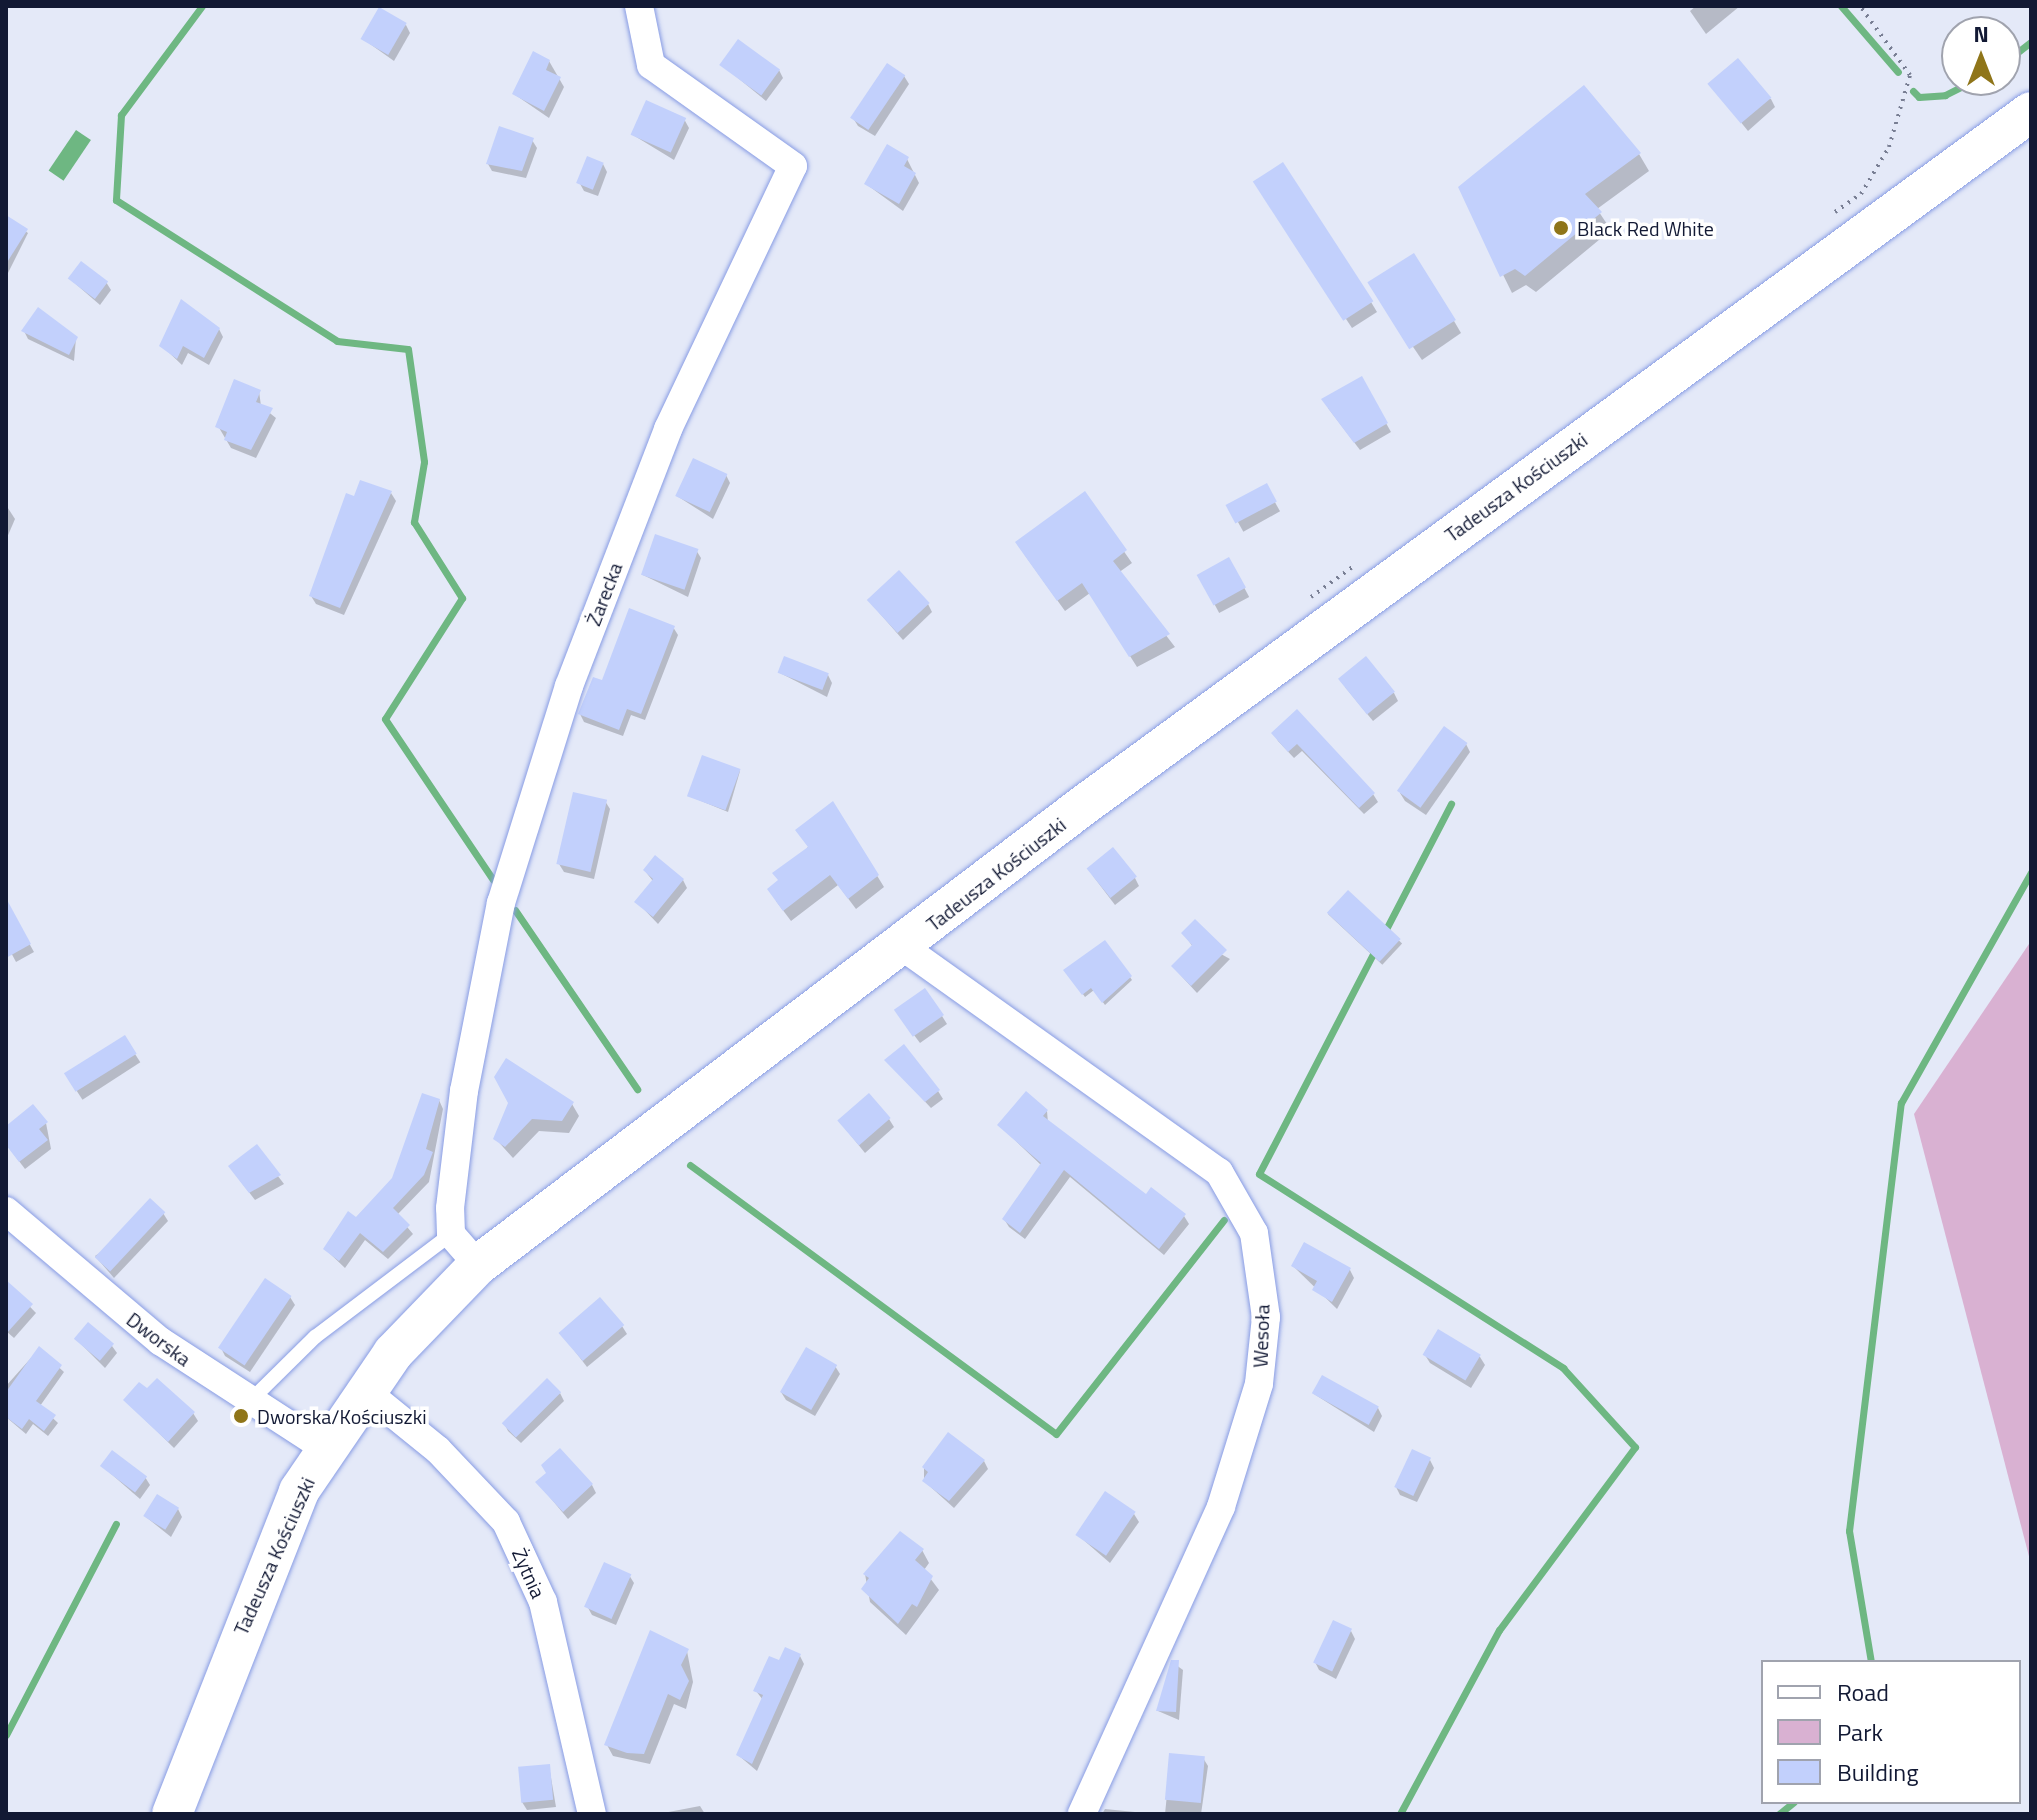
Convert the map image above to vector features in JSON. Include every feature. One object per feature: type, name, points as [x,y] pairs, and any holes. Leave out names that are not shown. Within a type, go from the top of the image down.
[{"type":"main road","name":"Tadeusza Kościuszki","points":[[172,1814],[268,1559],[325,1448],[364,1390],[478,1265],[903,947],[1266,669],[2027,114]]},
{"type":"street","name":"Żarecka","points":[[451,1234],[464,1091],[501,903],[569,686],[668,429],[793,166],[651,65],[639,6]]},
{"type":"street","name":"Wesoła","points":[[903,947],[1219,1172],[1254,1233],[1266,1317],[1259,1384],[1221,1507],[1082,1814]]},
{"type":"street","name":"Dworska","points":[[6,1211],[127,1314],[249,1403],[325,1448]]},
{"type":"street","points":[[451,1234],[478,1265]]},
{"type":"street","name":"Żytnia","points":[[364,1390],[438,1450],[506,1522],[543,1602],[592,1814]]},
{"type":"lane","points":[[249,1403],[315,1337],[451,1234]]},
{"type":"path","points":[[1835,212],[1861,194],[1889,147],[1910,75],[1860,6]]},
{"type":"green space","points":[[2031,941],[2031,1564],[1914,1114]]},
{"type":"shaded area","points":[[76,130],[91,140],[64,181],[49,171]]},
{"type":"building","points":[[379,7],[407,23],[388,55],[360,39]]},
{"type":"building","points":[[738,39],[780,70],[761,95],[719,65]]},
{"type":"building","points":[[533,51],[550,60],[546,70],[561,77],[544,111],[512,94]]},
{"type":"building","points":[[1738,58],[1771,98],[1741,124],[1707,84]]},
{"type":"building","points":[[887,63],[905,75],[868,130],[850,118]]},
{"type":"building","points":[[1584,85],[1641,153],[1585,194],[1602,212],[1525,276],[1515,269],[1500,277],[1458,187]]},
{"type":"building","points":[[646,100],[686,118],[671,153],[631,135]]},
{"type":"building","points":[[499,126],[534,138],[522,171],[486,164]]},
{"type":"building","points":[[887,144],[909,157],[904,166],[916,173],[899,204],[864,184]]},
{"type":"building","points":[[587,156],[604,163],[593,190],[576,183]]},
{"type":"building","points":[[1283,162],[1373,301],[1343,321],[1253,182]]},
{"type":"building","points":[[6,215],[28,229],[6,264]]},
{"type":"building","points":[[1414,253],[1456,320],[1409,349],[1367,282]]},
{"type":"building","points":[[81,261],[108,281],[95,299],[68,279]]},
{"type":"building","points":[[181,299],[220,328],[204,358],[183,346],[177,359],[159,346]]},
{"type":"building","points":[[38,307],[78,337],[69,355],[21,331]]},
{"type":"building","points":[[1362,376],[1388,423],[1354,443],[1321,399]]},
{"type":"building","points":[[234,379],[261,390],[256,402],[273,408],[251,450],[224,440],[227,432],[215,427]]},
{"type":"building","points":[[693,458],[727,474],[710,512],[675,496]]},
{"type":"building","points":[[360,480],[392,491],[340,608],[309,596],[346,493],[354,496]]},
{"type":"building","points":[[1267,483],[1277,502],[1235,524],[1226,505]]},
{"type":"building","points":[[1085,491],[1127,550],[1113,561],[1170,634],[1129,657],[1082,583],[1057,601],[1015,542]]},
{"type":"building","points":[[655,534],[698,549],[684,590],[641,575]]},
{"type":"building","points":[[1229,557],[1246,588],[1214,606],[1197,575]]},
{"type":"building","points":[[899,570],[930,603],[898,633],[867,600]]},
{"type":"building","points":[[629,608],[675,626],[641,714],[627,709],[619,730],[578,714],[593,677],[602,680]]},
{"type":"building","points":[[784,656],[829,673],[822,690],[778,673]]},
{"type":"building","points":[[1366,656],[1395,692],[1367,714],[1338,679]]},
{"type":"building","points":[[1297,709],[1375,793],[1359,808],[1297,744],[1288,752],[1271,733]]},
{"type":"building","points":[[1444,726],[1467,743],[1420,808],[1397,791]]},
{"type":"building","points":[[702,755],[741,769],[725,810],[687,796]]},
{"type":"building","points":[[573,792],[607,800],[590,872],[556,864]]},
{"type":"building","points":[[833,801],[879,875],[848,899],[830,875],[783,911],[767,889],[778,880],[772,873],[808,847],[795,830]]},
{"type":"building","points":[[1113,847],[1137,877],[1110,898],[1087,868]]},
{"type":"building","points":[[655,855],[684,879],[653,917],[634,902],[653,879],[643,870]]},
{"type":"building","points":[[1348,890],[1401,939],[1380,962],[1327,913]]},
{"type":"building","points":[[6,898],[31,944],[6,958]]},
{"type":"building","points":[[1195,919],[1227,950],[1191,986],[1171,966],[1192,945],[1181,933]]},
{"type":"building","points":[[1105,940],[1132,976],[1102,1003],[1091,988],[1082,995],[1063,970]]},
{"type":"building","points":[[925,988],[944,1015],[913,1037],[894,1010]]},
{"type":"building","points":[[125,1035],[137,1054],[76,1092],[64,1073]]},
{"type":"building","points":[[904,1044],[940,1090],[925,1102],[884,1060]]},
{"type":"building","points":[[506,1058],[574,1102],[562,1121],[532,1119],[505,1147],[493,1139],[508,1103],[494,1077]]},
{"type":"building","points":[[1026,1091],[1048,1110],[1043,1116],[1146,1194],[1151,1187],[1186,1214],[1159,1249],[1064,1170],[1020,1233],[1002,1219],[1041,1163],[997,1125]]},
{"type":"building","points":[[422,1093],[440,1099],[426,1149],[433,1152],[424,1175],[393,1208],[410,1225],[383,1252],[360,1233],[339,1261],[323,1249],[348,1211],[356,1217],[392,1178]]},
{"type":"building","points":[[869,1093],[891,1118],[859,1145],[837,1121]]},
{"type":"building","points":[[33,1104],[48,1122],[39,1129],[48,1140],[19,1162],[6,1145],[6,1126]]},
{"type":"building","points":[[257,1144],[281,1175],[249,1193],[228,1166]]},
{"type":"building","points":[[150,1198],[165,1212],[110,1272],[95,1257]]},
{"type":"building","points":[[1304,1242],[1351,1268],[1332,1302],[1312,1290],[1317,1281],[1291,1266]]},
{"type":"building","points":[[265,1278],[292,1296],[245,1366],[218,1348]]},
{"type":"building","points":[[6,1280],[33,1304],[6,1334]]},
{"type":"building","points":[[600,1297],[624,1325],[583,1361],[558,1333]]},
{"type":"building","points":[[88,1322],[114,1344],[100,1361],[74,1339]]},
{"type":"building","points":[[1438,1329],[1481,1355],[1465,1380],[1423,1355]]},
{"type":"building","points":[[39,1346],[62,1365],[36,1401],[56,1415],[44,1431],[29,1419],[22,1429],[6,1417],[6,1392]]},
{"type":"building","points":[[806,1347],[837,1365],[811,1410],[780,1392]]},
{"type":"building","points":[[1322,1375],[1379,1407],[1369,1425],[1312,1393]]},
{"type":"building","points":[[157,1378],[195,1412],[168,1442],[123,1400],[139,1382],[147,1388]]},
{"type":"building","points":[[547,1378],[561,1392],[516,1437],[502,1423]]},
{"type":"building","points":[[948,1432],[985,1460],[949,1501],[922,1481],[928,1472],[922,1467]]},
{"type":"building","points":[[560,1448],[593,1484],[563,1512],[535,1482],[546,1473],[541,1465]]},
{"type":"building","points":[[1412,1449],[1431,1458],[1413,1496],[1394,1487]]},
{"type":"building","points":[[112,1450],[147,1476],[135,1492],[100,1466]]},
{"type":"building","points":[[1105,1491],[1136,1512],[1106,1556],[1075,1535]]},
{"type":"building","points":[[157,1494],[179,1508],[165,1530],[143,1516]]},
{"type":"building","points":[[900,1531],[924,1549],[915,1560],[933,1576],[917,1607],[912,1604],[898,1624],[861,1589],[869,1578],[863,1574]]},
{"type":"building","points":[[604,1562],[631,1574],[611,1619],[584,1607]]},
{"type":"building","points":[[1333,1620],[1352,1629],[1332,1671],[1313,1663]]},
{"type":"building","points":[[650,1630],[689,1649],[681,1665],[689,1681],[680,1700],[668,1694],[644,1754],[627,1753],[604,1745]]},
{"type":"building","points":[[785,1647],[801,1654],[752,1764],[736,1755],[763,1695],[753,1691],[769,1656],[779,1660]]},
{"type":"building","points":[[1171,1660],[1179,1660],[1176,1712],[1156,1711]]},
{"type":"building","points":[[1169,1753],[1205,1756],[1201,1803],[1165,1800]]},
{"type":"building","points":[[550,1764],[553,1800],[521,1803],[518,1767]]},
{"type":"waterway","points":[[202,6],[121,115],[116,200],[337,341],[408,349],[424,462],[414,522],[462,598],[385,719],[493,880]]},
{"type":"waterway","points":[[1841,6],[1898,72]]},
{"type":"waterway","points":[[2021,50],[2031,42]]},
{"type":"waterway","points":[[1913,91],[1919,97],[1941,95]]},
{"type":"waterway","points":[[1383,935],[1451,804]]},
{"type":"waterway","points":[[1871,1660],[1849,1531],[1901,1103],[2031,872]]},
{"type":"waterway","points":[[515,910],[637,1089]]},
{"type":"waterway","points":[[1375,950],[1259,1174],[1563,1368],[1635,1447],[1499,1630],[1400,1814]]},
{"type":"waterway","points":[[690,1165],[1056,1434],[1224,1220]]},
{"type":"waterway","points":[[6,1735],[116,1524]]},
{"type":"waterway","points":[[1779,1814],[1792,1804]]},
{"type":"place","name":"Black Red White","points":[[1561,228]]},
{"type":"place","name":"Dworska/Kościuszki","points":[[241,1416]]}]
